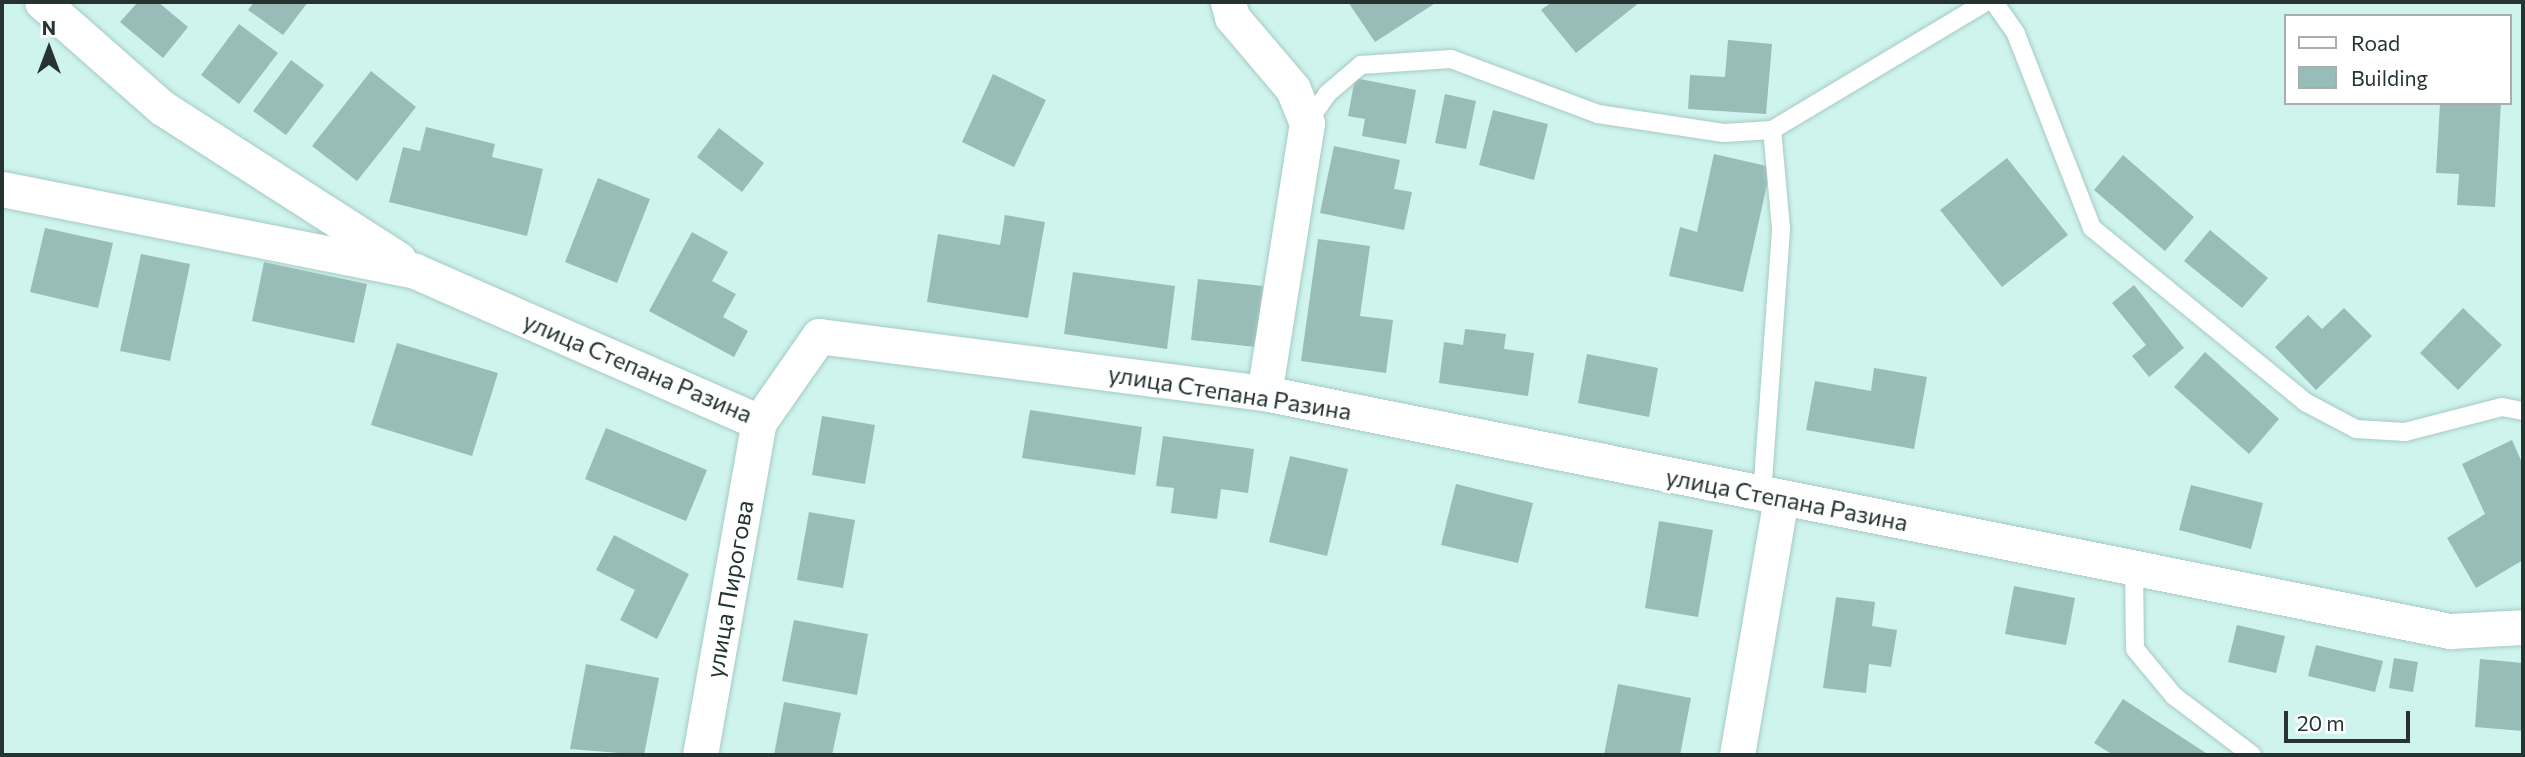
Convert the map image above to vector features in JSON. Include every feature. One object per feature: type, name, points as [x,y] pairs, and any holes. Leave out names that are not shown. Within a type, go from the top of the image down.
[{"type":"street","points":[[1228,2],[1231,17],[1293,89],[1307,122],[1264,393]]},
{"type":"street","points":[[46,3],[161,107],[415,271]]},
{"type":"street","name":"улица Степана Разина","points":[[2,189],[415,271],[759,422],[819,336],[1264,393],[1771,497],[2450,631],[2523,627]]},
{"type":"street","name":"улица Пирогова","points":[[700,755],[759,422]]},
{"type":"street","points":[[1737,755],[1771,497]]},
{"type":"lane","points":[[1307,122],[1327,94],[1361,65],[1451,59],[1598,114],[1724,133],[1772,130],[1986,2]]},
{"type":"lane","points":[[1994,2],[2015,34],[2092,228],[2305,402],[2356,429],[2405,432],[2502,407],[2523,411]]},
{"type":"lane","points":[[1771,497],[1781,228],[1772,130]]},
{"type":"lane","points":[[2134,568],[2135,649],[2174,696],[2252,755]]},
{"type":"building","points":[[138,2],[158,2],[188,27],[163,58],[120,22]]},
{"type":"building","points":[[254,2],[308,2],[283,35],[248,10]]},
{"type":"building","points":[[1348,2],[1437,2],[1375,42]]},
{"type":"building","points":[[1552,2],[1640,2],[1576,53],[1541,10]]},
{"type":"building","points":[[239,24],[278,53],[239,104],[201,75]]},
{"type":"building","points":[[1728,40],[1772,44],[1766,114],[1688,109],[1690,75],[1725,77]]},
{"type":"building","points":[[291,60],[324,85],[286,135],[253,111]]},
{"type":"building","points":[[371,71],[416,107],[357,181],[312,146]]},
{"type":"building","points":[[993,74],[1046,100],[1014,167],[962,142]]},
{"type":"building","points":[[1355,78],[1416,90],[1406,144],[1362,136],[1365,119],[1348,116]]},
{"type":"building","points":[[1445,94],[1476,101],[1466,149],[1435,143]]},
{"type":"building","points":[[2440,105],[2501,105],[2495,207],[2457,205],[2459,174],[2436,173]]},
{"type":"building","points":[[1493,110],[1548,124],[1534,180],[1479,165]]},
{"type":"building","points":[[426,127],[495,144],[492,157],[543,169],[527,236],[389,202],[403,147],[420,151]]},
{"type":"building","points":[[719,128],[764,163],[742,192],[697,157]]},
{"type":"building","points":[[1334,146],[1400,160],[1394,189],[1412,192],[1404,230],[1320,213]]},
{"type":"building","points":[[1714,154],[1771,167],[1743,292],[1669,276],[1680,227],[1697,232]]},
{"type":"building","points":[[2123,155],[2194,217],[2165,251],[2094,190]]},
{"type":"building","points":[[2007,158],[2068,235],[2002,287],[1940,210]]},
{"type":"building","points":[[598,178],[650,199],[617,283],[565,262]]},
{"type":"building","points":[[1005,215],[1045,222],[1028,318],[927,302],[938,234],[1000,245]]},
{"type":"building","points":[[45,228],[113,243],[98,308],[30,292]]},
{"type":"building","points":[[2210,230],[2268,278],[2242,308],[2184,261]]},
{"type":"building","points":[[692,232],[728,252],[712,281],[736,294],[723,317],[748,331],[734,357],[649,311]]},
{"type":"building","points":[[1318,239],[1370,246],[1360,316],[1393,320],[1386,373],[1301,361]]},
{"type":"building","points":[[141,254],[190,264],[170,361],[120,351]]},
{"type":"building","points":[[264,262],[367,284],[354,343],[252,321]]},
{"type":"building","points":[[1073,272],[1175,286],[1167,349],[1064,334]]},
{"type":"building","points":[[1198,279],[1263,286],[1256,347],[1191,340]]},
{"type":"building","points":[[2134,285],[2184,348],[2149,377],[2132,356],[2146,345],[2112,303]]},
{"type":"building","points":[[2344,308],[2372,336],[2316,390],[2275,347],[2308,315],[2322,329]]},
{"type":"building","points":[[2463,308],[2502,345],[2458,390],[2420,353]]},
{"type":"building","points":[[1465,329],[1506,334],[1504,349],[1534,353],[1528,396],[1439,383],[1444,342],[1463,345]]},
{"type":"building","points":[[397,343],[498,373],[472,456],[371,425]]},
{"type":"building","points":[[2205,352],[2279,419],[2249,454],[2174,387]]},
{"type":"building","points":[[1587,354],[1658,368],[1649,417],[1578,403]]},
{"type":"building","points":[[1874,368],[1927,377],[1914,449],[1806,430],[1815,381],[1871,391]]},
{"type":"building","points":[[1030,410],[1142,427],[1135,475],[1022,458]]},
{"type":"building","points":[[822,416],[875,425],[865,484],[812,475]]},
{"type":"building","points":[[606,428],[707,470],[686,521],[585,479]]},
{"type":"building","points":[[1163,436],[1254,449],[1248,493],[1221,489],[1217,519],[1171,513],[1174,488],[1156,486]]},
{"type":"building","points":[[2512,440],[2523,465],[2523,560],[2476,588],[2447,538],[2485,514],[2462,464]]},
{"type":"building","points":[[1290,456],[1348,469],[1327,556],[1269,542]]},
{"type":"building","points":[[1456,484],[1533,503],[1518,563],[1441,545]]},
{"type":"building","points":[[2191,485],[2263,503],[2251,549],[2179,530]]},
{"type":"building","points":[[809,512],[855,520],[843,588],[797,580]]},
{"type":"building","points":[[1659,521],[1713,530],[1698,617],[1645,608]]},
{"type":"building","points":[[614,535],[689,574],[657,639],[620,620],[635,590],[596,570]]},
{"type":"building","points":[[2014,586],[2075,598],[2066,645],[2005,634]]},
{"type":"building","points":[[1836,597],[1875,602],[1872,626],[1897,630],[1891,667],[1869,664],[1866,693],[1823,688]]},
{"type":"building","points":[[794,620],[868,634],[857,695],[782,681]]},
{"type":"building","points":[[2237,625],[2285,636],[2276,673],[2228,662]]},
{"type":"building","points":[[2316,645],[2383,661],[2375,692],[2308,676]]},
{"type":"building","points":[[2394,658],[2418,662],[2413,692],[2389,688]]},
{"type":"building","points":[[2480,659],[2523,663],[2523,731],[2475,727]]},
{"type":"building","points":[[586,664],[659,678],[644,755],[570,749]]},
{"type":"building","points":[[1618,684],[1691,698],[1680,755],[1604,755]]},
{"type":"building","points":[[2123,699],[2209,755],[2113,755],[2094,743]]},
{"type":"building","points":[[784,702],[841,713],[832,755],[774,755]]}]
